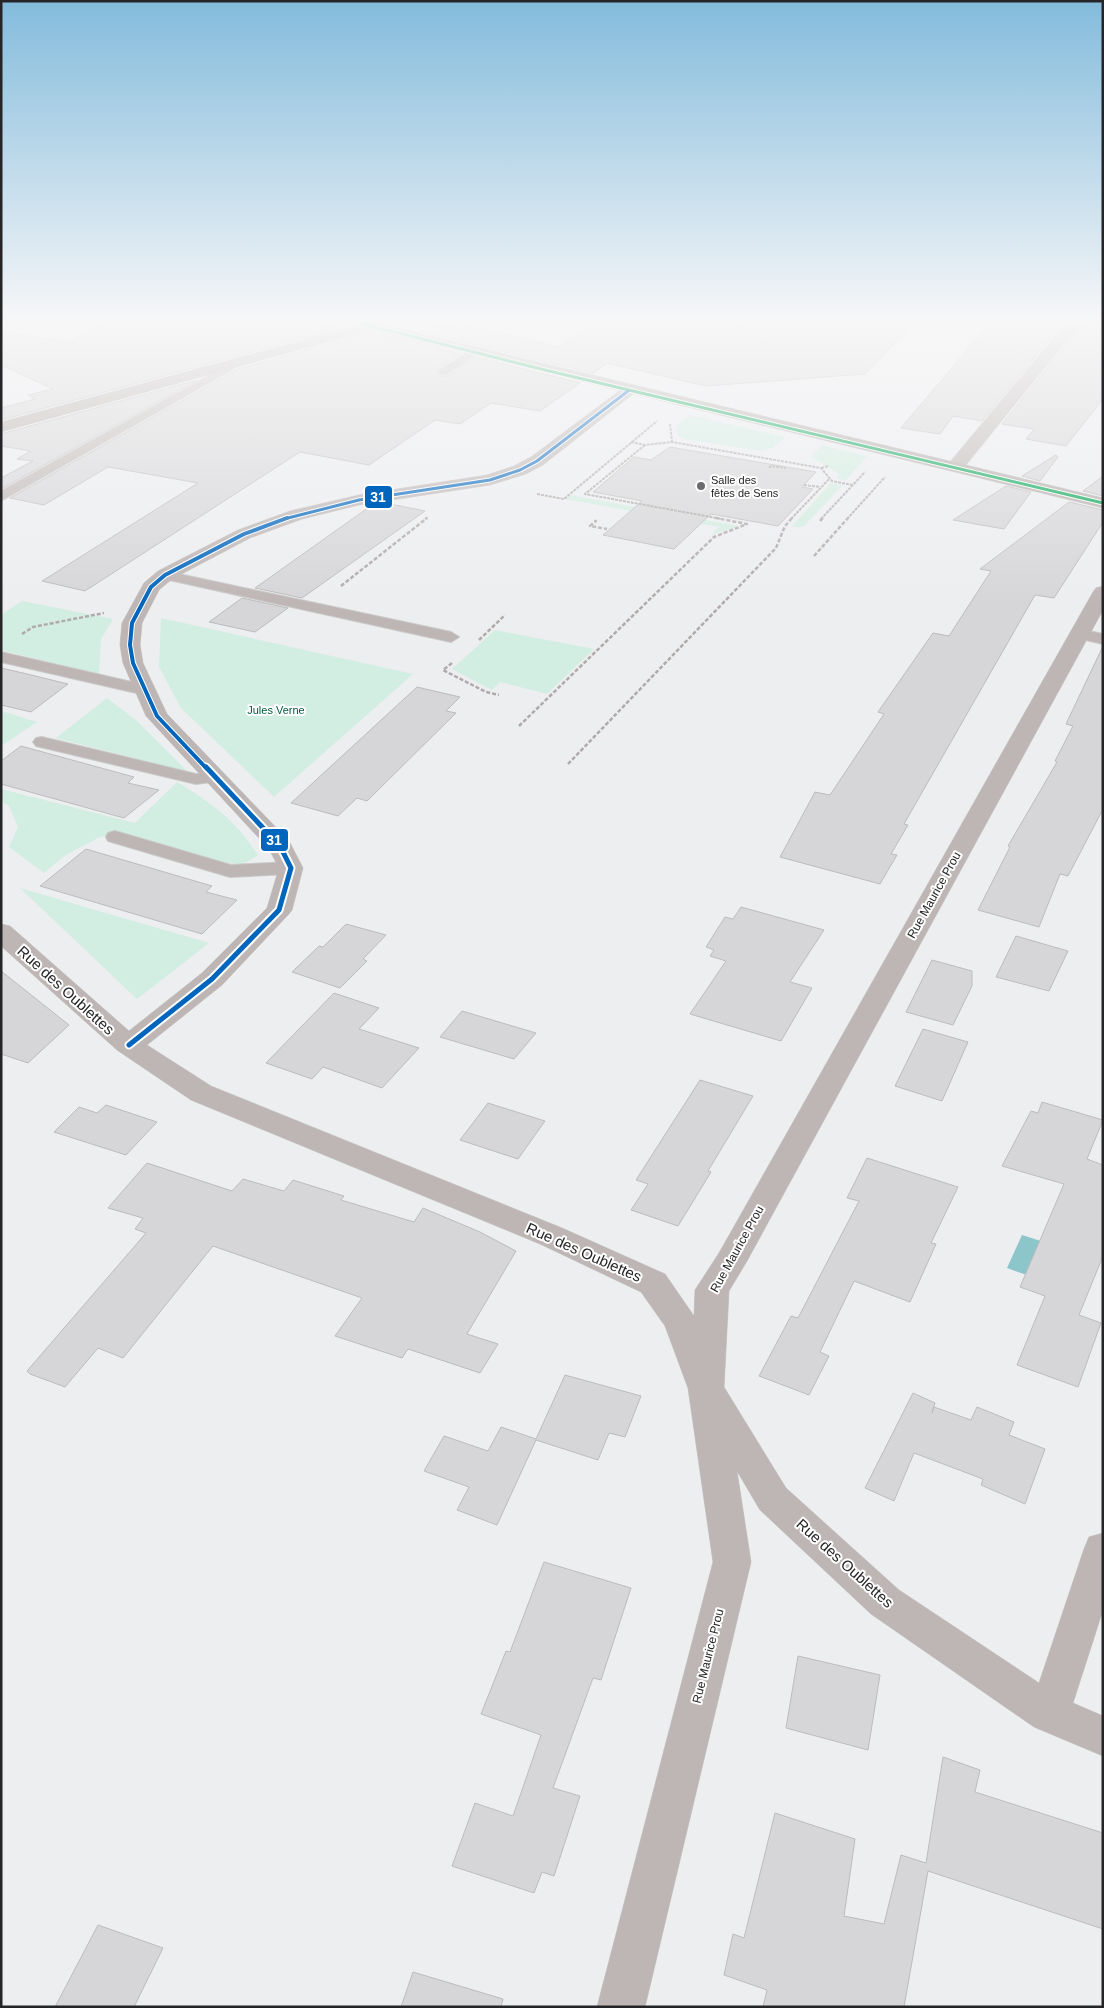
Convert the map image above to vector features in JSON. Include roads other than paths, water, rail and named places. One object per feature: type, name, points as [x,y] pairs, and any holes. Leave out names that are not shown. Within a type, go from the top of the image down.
[{"type":"street","points":[[1,427],[38,417]]},
{"type":"street","points":[[129,1045],[212,979],[279,910],[291,868],[280,846],[156,716],[133,663],[130,645],[132,624],[139,606],[151,587],[165,575],[244,534],[296,515],[359,500],[490,480],[520,470],[537,461],[595,417]]},
{"type":"street","points":[[740,417],[956,466],[1103,503]]},
{"type":"street","points":[[956,466],[997,417]]},
{"type":"street","name":"Rue Maurice Prou","points":[[621,2007],[732,1562],[706,1388],[712,1290],[731,1261],[1091,636],[1103,592]]},
{"type":"street","name":"Rue des Oublettes","points":[[1,932],[129,1045],[201,1093],[551,1236],[653,1283],[680,1322],[706,1388],[773,1499],[885,1602],[1049,1713],[1103,1736]]},
{"type":"street","points":[[1049,1713],[1103,1549]]},
{"type":"lane","points":[[1,497],[142,417]]},
{"type":"lane","points":[[165,575],[451,637]]},
{"type":"lane","points":[[1,657],[145,690]]},
{"type":"lane","points":[[42,742],[196,779],[214,777]]},
{"type":"lane","points":[[115,837],[230,871],[291,868]]},
{"type":"water","points":[[1022,1235],[1047,1243],[1032,1277],[1007,1268]]},
{"type":"place","name":"Salle des fêtes de Sens","points":[[701,486]]},
{"type":"park label","name":"Jules Verne","points":[[276,710]]}]
